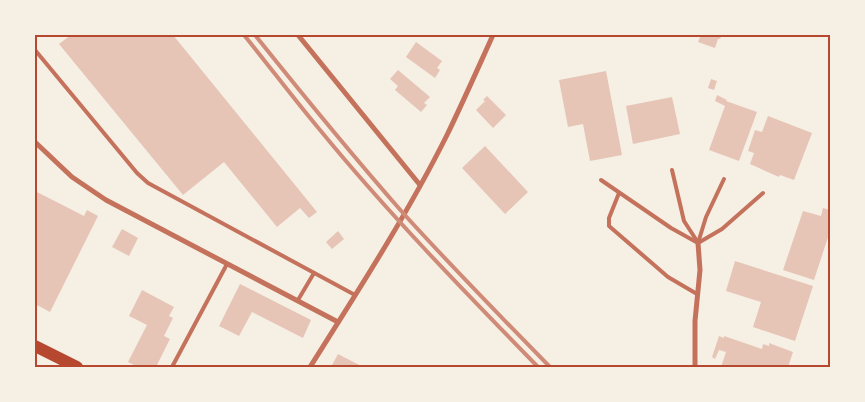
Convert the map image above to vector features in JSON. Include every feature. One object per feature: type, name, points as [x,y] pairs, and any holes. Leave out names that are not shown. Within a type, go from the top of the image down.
[{"type":"main road","points":[[35,346],[76,367]]},
{"type":"street","points":[[298,35],[420,184]]},
{"type":"street","points":[[310,367],[355,295],[447,136],[493,35]]},
{"type":"street","points":[[35,142],[72,177],[100,196],[132,215],[338,322]]},
{"type":"street","points":[[695,367],[694,347],[700,270],[698,243]]},
{"type":"lane","points":[[35,50],[137,173],[148,183],[355,295]]},
{"type":"lane","points":[[672,170],[684,221],[698,243]]},
{"type":"lane","points":[[698,243],[706,217],[724,179]]},
{"type":"lane","points":[[601,180],[671,228],[698,243]]},
{"type":"lane","points":[[619,193],[609,218],[609,226],[668,277],[697,294]]},
{"type":"lane","points":[[698,243],[722,228],[763,193]]},
{"type":"lane","points":[[172,367],[227,264]]},
{"type":"lane","points":[[298,300],[314,273]]},
{"type":"building","points":[[71,35],[173,35],[317,212],[309,218],[300,208],[277,227],[224,162],[183,195],[59,44]]},
{"type":"building","points":[[701,35],[722,35],[718,39],[715,48],[698,42]]},
{"type":"building","points":[[416,42],[442,61],[437,68],[440,70],[435,78],[406,57]]},
{"type":"building","points":[[398,70],[430,97],[424,103],[427,105],[421,112],[395,90],[398,86],[390,79]]},
{"type":"building","points":[[606,71],[622,155],[590,161],[583,124],[568,127],[559,80]]},
{"type":"building","points":[[711,79],[717,81],[714,90],[708,88]]},
{"type":"building","points":[[717,95],[726,101],[757,112],[739,161],[709,150],[725,106],[715,101]]},
{"type":"building","points":[[487,96],[506,115],[493,128],[476,110],[485,101],[483,100]]},
{"type":"building","points":[[672,97],[680,134],[633,144],[626,106]]},
{"type":"building","points":[[768,116],[812,133],[794,180],[780,175],[779,177],[750,164],[754,153],[748,151],[755,130],[762,132]]},
{"type":"building","points":[[485,146],[528,192],[505,214],[462,168]]},
{"type":"building","points":[[35,191],[84,216],[87,210],[98,216],[50,312],[35,304]]},
{"type":"building","points":[[823,208],[830,210],[828,219],[830,219],[830,231],[814,280],[783,270],[803,211],[821,216]]},
{"type":"building","points":[[122,229],[138,238],[129,256],[112,247]]},
{"type":"building","points":[[338,231],[344,239],[332,249],[326,242]]},
{"type":"building","points":[[735,261],[813,286],[795,341],[753,327],[761,302],[726,291]]},
{"type":"building","points":[[240,284],[311,320],[303,338],[252,312],[239,336],[219,326]]},
{"type":"building","points":[[142,290],[174,307],[169,316],[173,318],[164,336],[170,339],[156,367],[138,367],[128,362],[147,325],[129,316]]},
{"type":"building","points":[[719,336],[762,349],[763,344],[769,346],[769,343],[793,352],[788,367],[721,367],[726,352],[719,350],[715,359],[712,357]]},
{"type":"building","points":[[338,354],[363,367],[331,367]]},
{"type":"railway","points":[[244,35],[310,118],[372,191],[538,367]]},
{"type":"railway","points":[[255,35],[403,213],[457,272],[550,367]]}]
